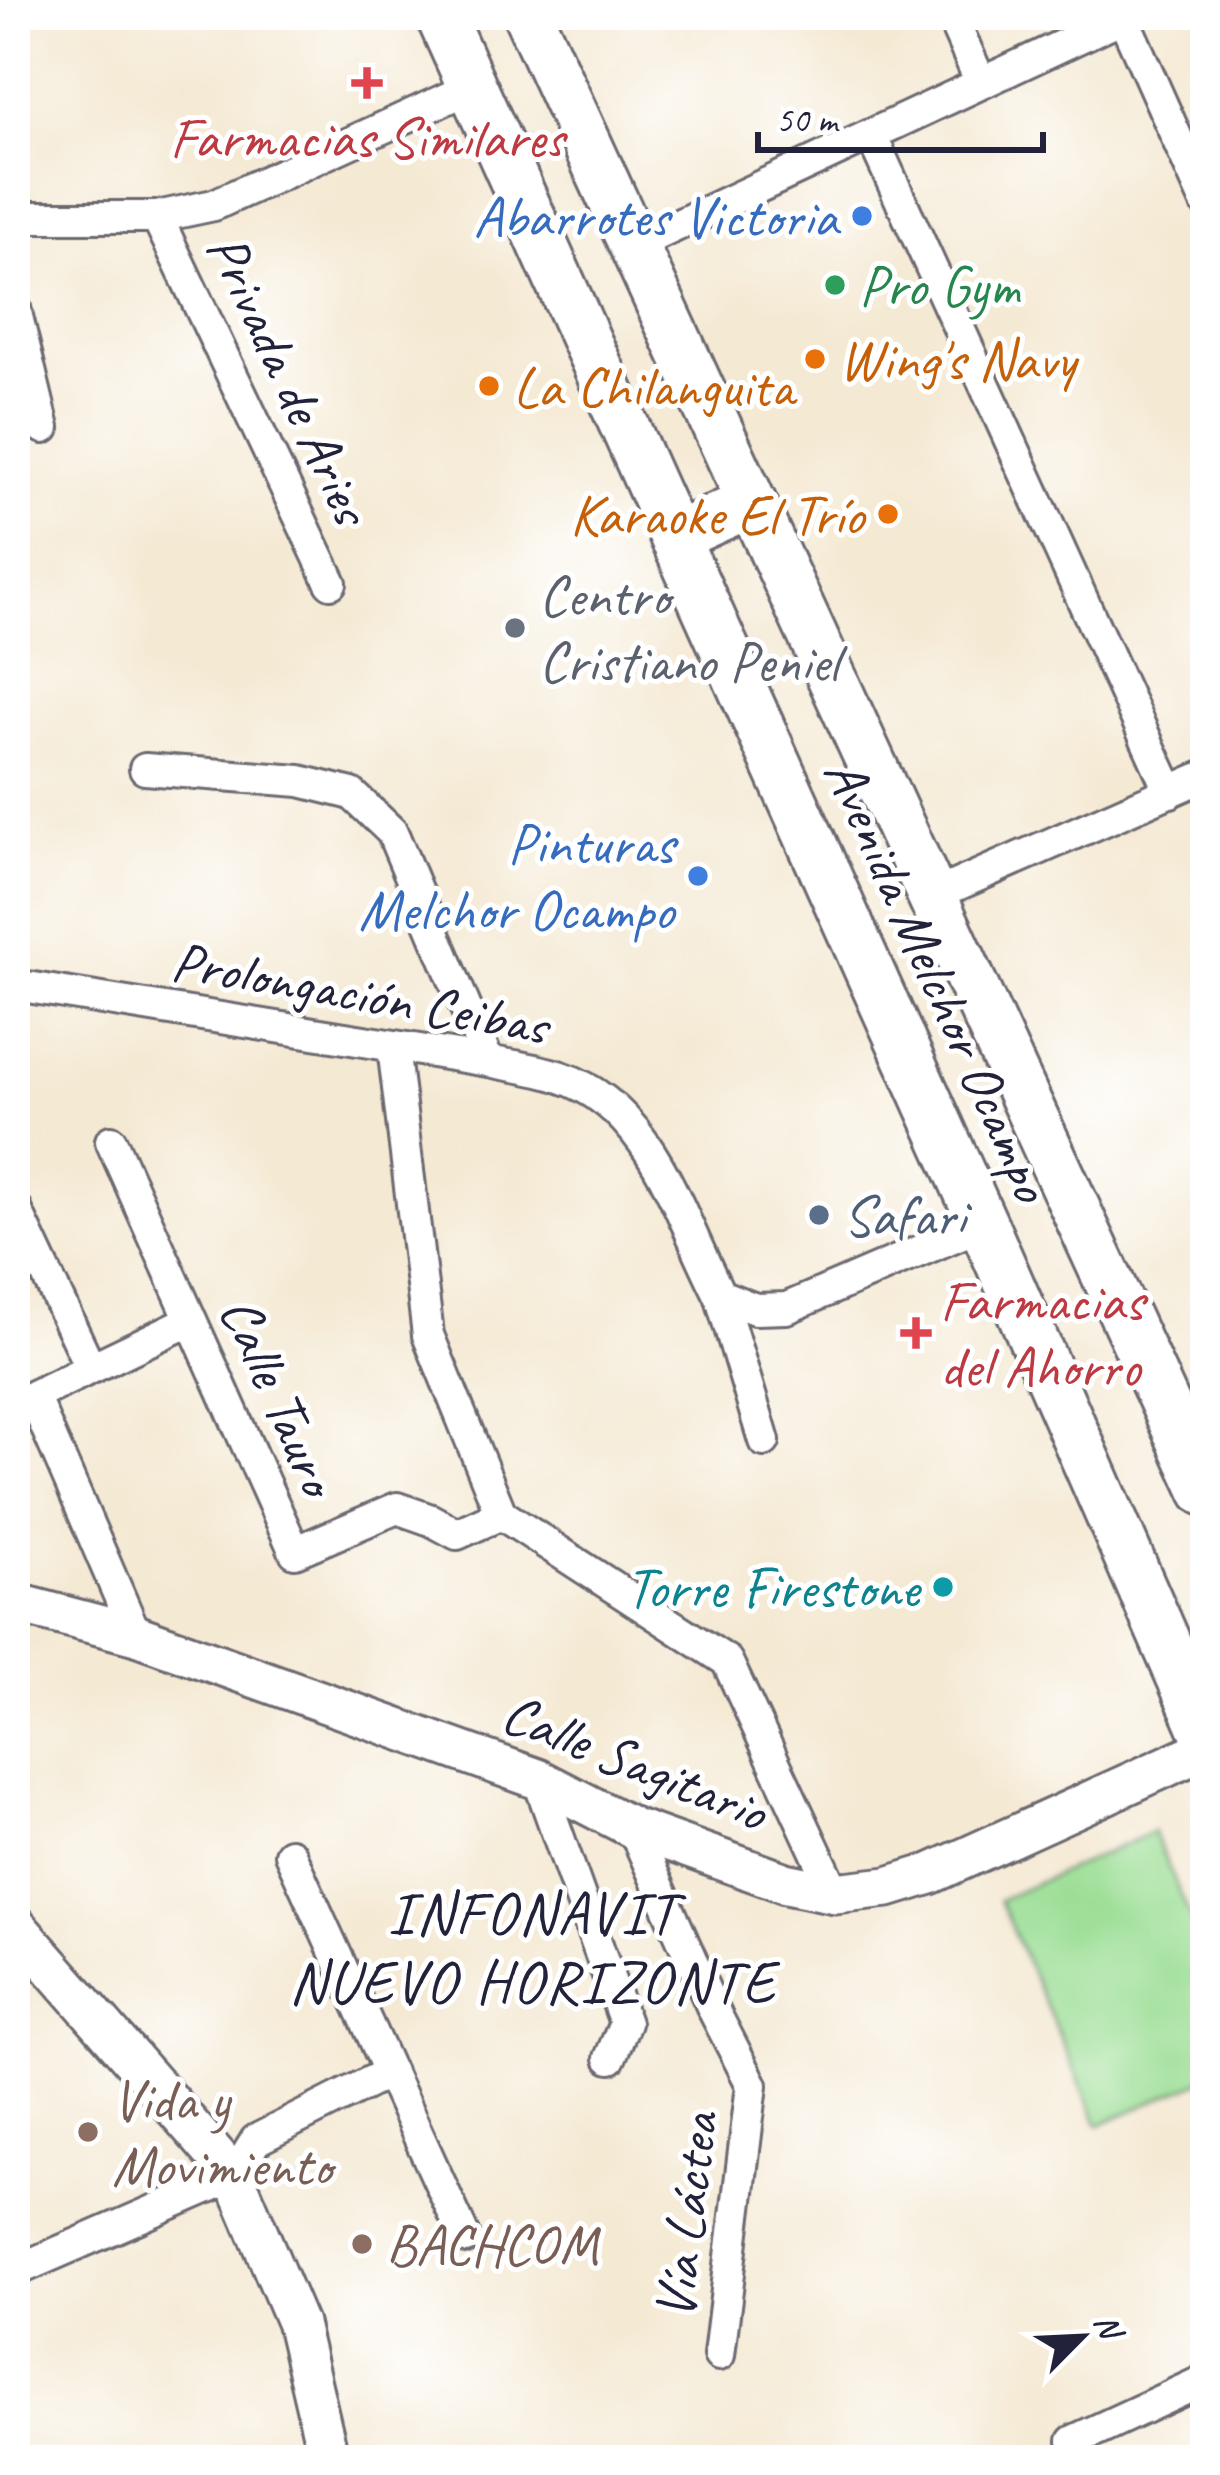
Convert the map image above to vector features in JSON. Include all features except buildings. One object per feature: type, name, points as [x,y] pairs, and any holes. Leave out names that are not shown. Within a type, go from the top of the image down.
[{"type":"main road","name":"Avenida Melchor Ocampo","points":[[440,15],[983,1224],[1193,1670],[1205,1732]]},
{"type":"main road","name":"Avenida Melchor Ocampo","points":[[528,15],[1205,1491]]},
{"type":"main road","points":[[675,537],[750,502]]},
{"type":"street","points":[[951,15],[981,83]]},
{"type":"street","points":[[633,246],[1125,16],[1205,201]]},
{"type":"street","points":[[15,217],[157,217],[214,205],[472,87]]},
{"type":"street","points":[[871,135],[1170,792]]},
{"type":"street","name":"Privada de Aries","points":[[157,217],[331,583]]},
{"type":"street","points":[[15,308],[44,428]]},
{"type":"street","points":[[145,769],[300,781],[352,794],[392,832],[488,1060]]},
{"type":"street","points":[[932,896],[1205,776]]},
{"type":"street","name":"Prolongación Ceibas","points":[[15,985],[488,1060],[564,1078],[617,1110],[660,1164],[720,1295],[764,1441]]},
{"type":"street","points":[[393,1047],[428,1335],[501,1514],[728,1661],[835,1893]]},
{"type":"street","name":"Calle Tauro","points":[[111,1141],[295,1552],[397,1508],[457,1534],[501,1514]]},
{"type":"street","points":[[15,1207],[90,1367]]},
{"type":"street","points":[[720,1295],[755,1309],[787,1308],[983,1224]]},
{"type":"street","points":[[136,1635],[33,1396],[189,1321]]},
{"type":"street","name":"Calle Sagitario","points":[[15,1603],[136,1635],[538,1779],[633,1828],[786,1882],[835,1893],[888,1887],[930,1874],[1205,1749]]},
{"type":"street","points":[[538,1779],[626,2024],[610,2058]]},
{"type":"street","name":"Vía Láctea","points":[[633,1828],[752,2085],[719,2355]]},
{"type":"street","points":[[290,1854],[465,2238]]},
{"type":"street","points":[[15,1925],[234,2176],[297,2324],[329,2460]]},
{"type":"street","points":[[15,2271],[234,2176],[256,2140],[390,2072]]},
{"type":"street","points":[[1073,2440],[1205,2380]]},
{"type":"green space","points":[[1153,1832],[1205,1950],[1205,2079],[1099,2125],[999,1900]]},
{"type":"place","name":"Farmacias Similares","points":[[367,83]]},
{"type":"place","name":"Abarrotes Victoria","points":[[862,216]]},
{"type":"place","name":"Pro Gym","points":[[835,285]]},
{"type":"place","name":"Wing's Navy","points":[[815,359]]},
{"type":"place","name":"La Chilanguita","points":[[489,386]]},
{"type":"place","name":"Karaoke El Trío","points":[[888,514]]},
{"type":"place","name":"Centro Cristiano Peniel","points":[[515,628]]},
{"type":"place","name":"Pinturas Melchor Ocampo","points":[[698,876]]},
{"type":"place","name":"Safari","points":[[819,1215]]},
{"type":"place","name":"Farmacias del Ahorro","points":[[916,1333]]},
{"type":"place","name":"Torre Firestone","points":[[943,1587]]},
{"type":"place","name":"Vida y Movimiento","points":[[88,2132]]},
{"type":"place","name":"BACHCOM","points":[[362,2244]]},
{"type":"district","name":"INFONAVIT NUEVO HORIZONTE","points":[[533,1946]]}]
